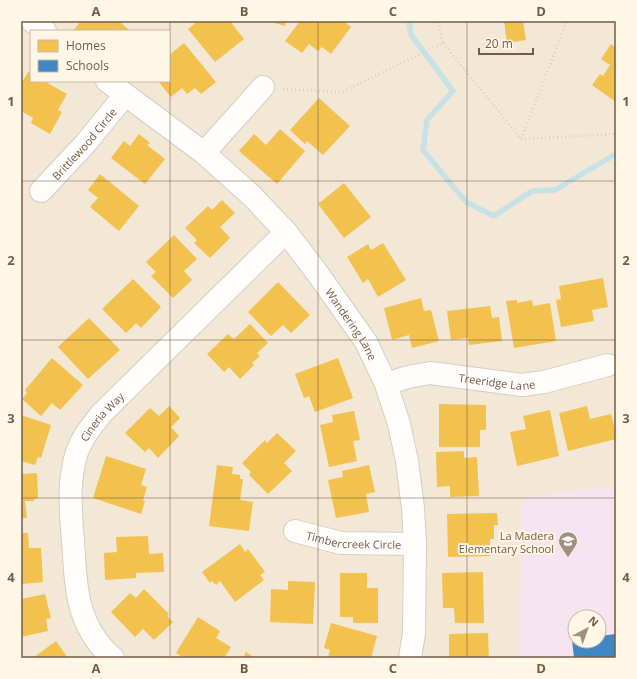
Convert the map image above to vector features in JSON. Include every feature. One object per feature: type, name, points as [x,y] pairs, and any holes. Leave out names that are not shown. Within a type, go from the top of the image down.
[{"type":"street","points":[[32,21],[44,30]]},
{"type":"street","name":"Wandering Lane","points":[[108,82],[204,153],[252,196],[286,232],[366,342],[386,384],[399,424],[407,461],[413,508],[415,544],[414,633],[410,658]]},
{"type":"street","points":[[204,153],[263,87]]},
{"type":"street","name":"Brittlewood Circle","points":[[41,191],[86,144],[125,95]]},
{"type":"street","name":"Cineria Way","points":[[113,658],[99,643],[89,628],[80,604],[77,590],[71,511],[72,473],[77,453],[84,435],[101,414],[286,232]]},
{"type":"street","name":"Treeridge Lane","points":[[386,384],[408,377],[430,373],[522,385],[544,382],[608,366]]},
{"type":"street","name":"Timbercreek Circle","points":[[295,531],[341,543],[415,544]]},
{"type":"path","points":[[438,21],[443,43],[521,139]]},
{"type":"path","points":[[521,139],[567,21]]},
{"type":"path","points":[[263,87],[342,92],[443,43]]},
{"type":"path","points":[[521,139],[616,134]]},
{"type":"shaded area","points":[[21,21],[616,21],[616,486],[522,498],[520,658],[21,658]]},
{"type":"shaded area","name":"La Madera Elementary School","points":[[616,486],[616,658],[520,658],[521,498]]},
{"type":"building: Homes","points":[[81,21],[119,21],[129,30],[74,30]]},
{"type":"building: Homes","points":[[198,21],[230,21],[244,39],[215,62],[188,29]]},
{"type":"building: Homes","points":[[268,21],[286,21],[285,26]]},
{"type":"building: Homes","points":[[300,21],[343,21],[351,27],[331,54],[322,47],[318,51],[309,44],[302,53],[285,41]]},
{"type":"building: Homes","points":[[504,21],[523,21],[526,40],[507,43]]},
{"type":"building: Homes","points":[[184,43],[216,82],[201,94],[195,88],[187,94],[182,88],[171,97],[159,82],[170,82],[170,54]]},
{"type":"building: Homes","points":[[611,44],[616,48],[616,102],[592,85],[600,74],[603,76],[610,65],[601,59]]},
{"type":"building: Homes","points":[[28,72],[30,73],[30,82],[46,82],[67,94],[58,110],[62,112],[50,134],[31,123],[33,118],[21,111],[21,84]]},
{"type":"building: Homes","points":[[319,98],[350,126],[323,155],[307,141],[305,144],[290,130]]},
{"type":"building: Homes","points":[[280,129],[305,151],[277,184],[239,151],[254,134],[266,145]]},
{"type":"building: Homes","points":[[139,134],[150,143],[147,145],[165,159],[145,184],[111,158],[124,141],[130,146]]},
{"type":"building: Homes","points":[[100,174],[139,206],[119,231],[90,207],[98,198],[88,190]]},
{"type":"building: Homes","points":[[344,183],[371,217],[344,238],[318,204]]},
{"type":"building: Homes","points":[[222,200],[235,213],[220,227],[230,238],[210,258],[194,243],[197,240],[185,228],[208,206],[212,210]]},
{"type":"building: Homes","points":[[174,235],[197,259],[184,271],[192,280],[173,298],[151,276],[156,272],[146,262]]},
{"type":"building: Homes","points":[[383,243],[406,280],[378,297],[368,279],[363,283],[347,257],[368,244],[371,250]]},
{"type":"building: Homes","points":[[603,278],[608,307],[592,310],[594,321],[561,327],[556,300],[561,299],[559,286]]},
{"type":"building: Homes","points":[[133,279],[161,307],[141,328],[136,323],[126,333],[102,309]]},
{"type":"building: Homes","points":[[278,282],[310,315],[291,333],[283,325],[271,336],[248,312]]},
{"type":"building: Homes","points":[[421,298],[424,311],[431,310],[439,341],[412,348],[409,335],[392,340],[384,308]]},
{"type":"building: Homes","points":[[517,300],[517,303],[532,300],[533,306],[550,303],[556,341],[514,348],[506,301]]},
{"type":"building: Homes","points":[[490,306],[492,318],[499,317],[502,341],[469,345],[468,338],[451,340],[447,311]]},
{"type":"building: Homes","points":[[89,318],[120,350],[88,379],[58,347]]},
{"type":"building: Homes","points":[[250,324],[268,343],[257,353],[260,356],[252,363],[254,365],[240,379],[229,367],[224,372],[207,354],[228,334],[234,339]]},
{"type":"building: Homes","points":[[52,358],[83,385],[60,410],[52,403],[41,416],[22,399],[27,393],[25,390]]},
{"type":"building: Homes","points":[[338,358],[353,398],[315,412],[309,396],[304,398],[295,374]]},
{"type":"building: Homes","points":[[439,404],[486,405],[486,430],[480,430],[480,447],[439,447]]},
{"type":"building: Homes","points":[[169,406],[180,418],[171,427],[179,436],[158,458],[149,448],[145,452],[125,433],[150,408],[159,416]]},
{"type":"building: Homes","points":[[587,406],[590,419],[611,414],[616,439],[568,451],[559,413]]},
{"type":"building: Homes","points":[[550,410],[559,456],[517,466],[510,432],[526,429],[523,416]]},
{"type":"building: Homes","points":[[354,411],[360,440],[353,441],[357,461],[329,467],[320,425],[333,422],[332,415]]},
{"type":"building: Homes","points":[[21,415],[51,425],[41,458],[38,457],[35,465],[21,461]]},
{"type":"building: Homes","points":[[277,433],[296,451],[284,463],[292,471],[268,494],[249,475],[251,472],[242,463],[265,440],[267,443]]},
{"type":"building: Homes","points":[[464,451],[464,458],[477,457],[479,496],[450,497],[450,486],[437,487],[436,452]]},
{"type":"building: Homes","points":[[106,456],[146,469],[141,485],[147,487],[141,514],[93,498]]},
{"type":"building: Homes","points":[[217,465],[233,467],[232,474],[240,475],[240,479],[243,479],[240,500],[253,502],[249,531],[209,526]]},
{"type":"building: Homes","points":[[369,465],[375,492],[366,494],[369,512],[336,518],[328,480],[343,477],[342,471]]},
{"type":"building: Homes","points":[[37,473],[38,498],[34,499],[34,501],[25,501],[27,518],[21,518],[21,474]]},
{"type":"building: Homes","points":[[497,513],[498,525],[494,525],[494,539],[490,539],[490,556],[448,557],[447,514]]},
{"type":"building: Homes","points":[[21,533],[28,533],[29,548],[41,548],[43,582],[21,584]]},
{"type":"building: Homes","points":[[148,536],[149,554],[163,553],[164,572],[136,573],[136,578],[105,580],[104,553],[117,552],[116,537]]},
{"type":"building: Homes","points":[[240,544],[245,552],[248,549],[265,572],[260,575],[264,580],[235,602],[220,581],[216,585],[212,581],[210,583],[202,572]]},
{"type":"building: Homes","points":[[483,572],[484,623],[455,623],[454,608],[443,608],[442,573]]},
{"type":"building: Homes","points":[[340,573],[367,573],[367,588],[378,588],[378,623],[353,623],[353,617],[340,617]]},
{"type":"building: Homes","points":[[288,581],[315,582],[313,624],[270,622],[271,589],[288,590]]},
{"type":"building: Homes","points":[[144,589],[169,614],[167,616],[173,622],[154,640],[143,629],[135,637],[111,612],[130,593],[136,598]]},
{"type":"building: Homes","points":[[45,594],[51,618],[46,619],[48,631],[21,637],[21,599]]},
{"type":"building: Homes","points":[[198,617],[220,631],[216,638],[231,647],[224,658],[184,658],[176,653]]},
{"type":"building: Homes","points":[[331,623],[377,636],[371,658],[328,658],[330,650],[324,648]]},
{"type":"building: Homes","points":[[488,633],[489,658],[449,658],[449,634]]},
{"type":"building: Homes","points":[[56,641],[68,658],[33,658]]},
{"type":"building: Homes","points":[[246,652],[255,658],[243,658]]},
{"type":"building: Schools","points":[[616,634],[616,658],[574,658],[573,649],[607,649],[607,635]]},
{"type":"waterway","points":[[409,21],[411,35],[453,91],[427,120],[423,150],[466,202],[494,216],[532,191],[555,190],[614,155],[616,157]]},
{"type":"place","name":"La Madera Elementary School","points":[[568,558]]}]
